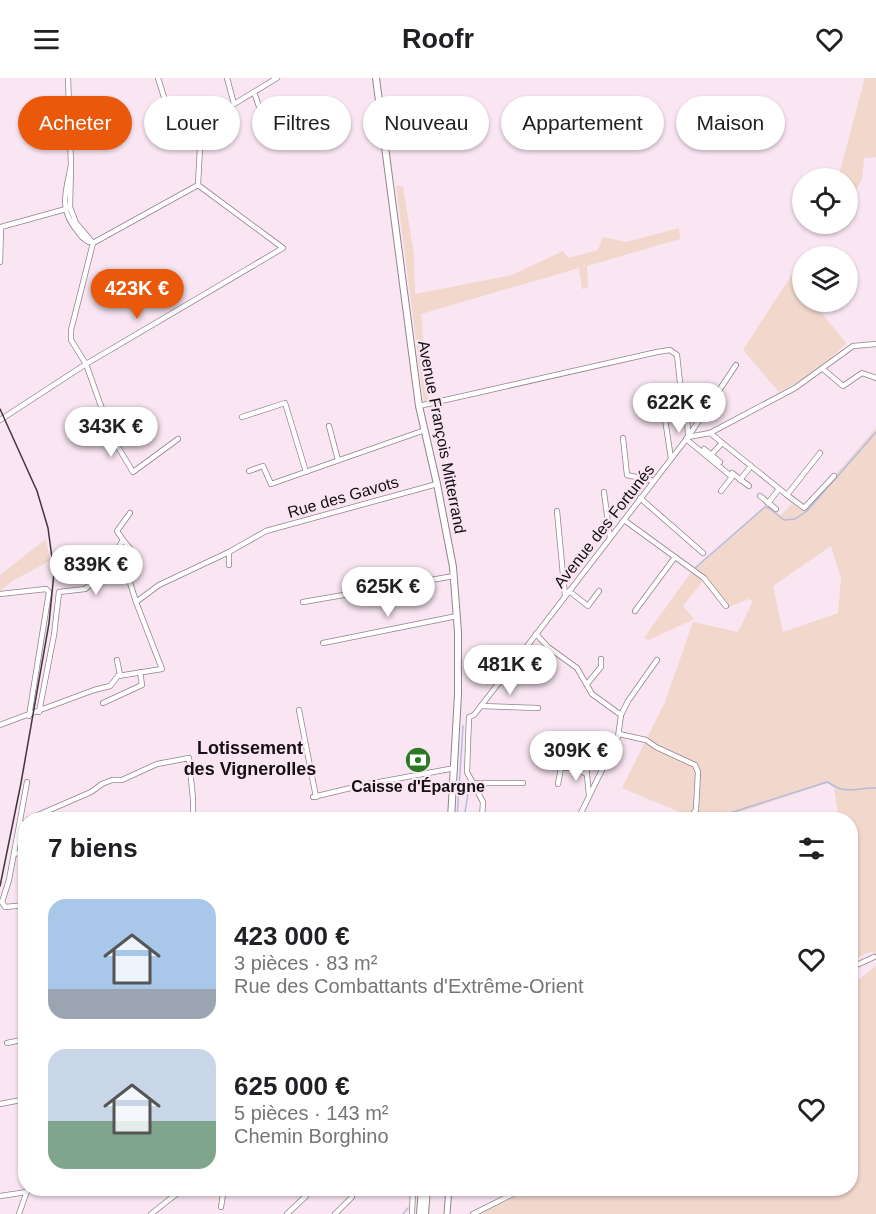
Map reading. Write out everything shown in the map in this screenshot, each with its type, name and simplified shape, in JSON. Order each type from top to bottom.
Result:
[{"type":"main road","name":"Avenue François Mitterrand","points":[[376,78],[419,406],[437,484],[453,576],[457,616],[458,694],[452,812]]},
{"type":"main road","points":[[420,1214],[421,1196]]},
{"type":"main road","points":[[425,1214],[426,1196]]},
{"type":"street","points":[[68,78],[71,165],[64,202],[78,233],[88,242],[93,243],[198,185]]},
{"type":"street","points":[[158,78],[164,96]]},
{"type":"street","points":[[227,78],[234,104],[277,78]]},
{"type":"street","points":[[254,92],[255,96]]},
{"type":"street","points":[[198,185],[200,150]]},
{"type":"street","points":[[0,420],[86,364],[284,248],[198,185]]},
{"type":"street","points":[[0,262],[1,227],[67,209]]},
{"type":"street","points":[[93,243],[71,330],[71,340],[86,364],[112,437],[133,472],[178,439]]},
{"type":"street","points":[[687,438],[710,433],[795,388],[853,345],[876,344]]},
{"type":"street","points":[[419,406],[670,350],[677,355],[687,413],[687,438],[732,477],[721,491]]},
{"type":"street","name":"Avenue des Fortunés","points":[[472,783],[467,772],[469,717],[474,715],[687,438],[736,365]]},
{"type":"street","points":[[823,369],[843,386],[862,373],[876,378]]},
{"type":"street","points":[[648,396],[683,399]]},
{"type":"street","points":[[242,417],[285,402],[306,472]]},
{"type":"street","points":[[664,412],[671,459]]},
{"type":"street","points":[[329,426],[338,460]]},
{"type":"street","points":[[249,471],[262,466],[271,484],[425,430]]},
{"type":"street","points":[[710,433],[804,508],[834,476]]},
{"type":"street","points":[[623,438],[627,475],[654,481]]},
{"type":"street","points":[[711,455],[722,443]]},
{"type":"street","points":[[704,449],[720,462]]},
{"type":"street","points":[[787,495],[820,453]]},
{"type":"street","points":[[740,480],[751,466]]},
{"type":"street","points":[[732,473],[749,486]]},
{"type":"street","name":"Rue des Gavots","points":[[136,602],[159,585],[229,552],[266,531],[437,484]]},
{"type":"street","points":[[768,503],[779,489]]},
{"type":"street","points":[[604,492],[610,538]]},
{"type":"street","points":[[760,496],[776,510]]},
{"type":"street","points":[[640,498],[703,553]]},
{"type":"street","points":[[557,511],[567,594],[588,606],[599,591]]},
{"type":"street","points":[[130,513],[117,530],[133,552]]},
{"type":"street","points":[[624,520],[704,578],[726,606]]},
{"type":"street","points":[[0,725],[110,686],[120,675],[162,669],[125,571],[120,547],[123,540]]},
{"type":"street","points":[[229,552],[229,565]]},
{"type":"street","points":[[635,611],[675,557]]},
{"type":"street","points":[[39,712],[54,635],[59,592],[85,589],[98,579],[125,571]]},
{"type":"street","points":[[303,602],[453,576]]},
{"type":"street","points":[[0,594],[49,590],[29,716]]},
{"type":"street","points":[[323,643],[457,616]]},
{"type":"street","points":[[43,633],[54,635]]},
{"type":"street","points":[[536,634],[548,647],[577,668],[592,694],[621,715]]},
{"type":"street","points":[[587,684],[601,667],[601,659]]},
{"type":"street","points":[[117,660],[120,675]]},
{"type":"street","points":[[583,812],[619,734],[621,715],[628,701],[657,660]]},
{"type":"street","points":[[103,704],[142,685],[140,672]]},
{"type":"street","points":[[481,705],[538,708]]},
{"type":"street","points":[[299,710],[314,797],[363,785],[455,768]]},
{"type":"street","points":[[619,734],[646,740],[695,765],[698,772],[694,812]]},
{"type":"street","points":[[45,812],[112,780],[122,780],[157,764],[197,757]]},
{"type":"street","points":[[189,758],[193,812]]},
{"type":"street","points":[[586,765],[590,795]]},
{"type":"street","points":[[558,784],[561,768],[573,768],[587,774]]},
{"type":"street","points":[[22,812],[27,782]]},
{"type":"street","points":[[472,783],[524,783]]},
{"type":"street","points":[[472,783],[483,802],[482,812]]},
{"type":"street","points":[[18,835],[2,902],[5,907],[18,905]]},
{"type":"street","points":[[14,854],[18,853]]},
{"type":"street","points":[[858,964],[874,957]]},
{"type":"street","points":[[7,1043],[18,1041]]},
{"type":"street","points":[[0,1104],[18,1101]]},
{"type":"street","points":[[0,1196],[18,1192]]},
{"type":"street","points":[[19,1214],[25,1196]]},
{"type":"street","points":[[151,1214],[174,1196]]},
{"type":"street","points":[[221,1207],[223,1196]]},
{"type":"street","points":[[287,1214],[306,1196]]},
{"type":"street","points":[[335,1214],[352,1196]]},
{"type":"street","points":[[412,1214],[413,1196]]},
{"type":"street","points":[[447,1214],[448,1196]]},
{"type":"street","points":[[473,1214],[509,1196]]},
{"type":"shaded area","points":[[865,78],[876,78],[876,157],[864,158],[862,180],[858,186],[858,168],[841,168]]},
{"type":"shaded area","points":[[396,185],[403,187],[414,255],[415,294],[512,275],[563,251],[568,258],[598,250],[603,237],[626,242],[679,228],[680,239],[587,266],[588,288],[582,289],[579,268],[421,314],[428,399],[424,403]]},
{"type":"shaded area","points":[[792,274],[792,312],[821,312],[846,343],[815,371],[779,392],[743,350]]},
{"type":"shaded area","points":[[876,428],[876,959],[872,951],[858,957],[858,812],[838,812],[834,788],[828,783],[740,812],[679,812],[622,788],[665,702],[693,622],[738,632],[753,601],[748,599],[725,609],[702,582],[683,606],[694,619],[649,640],[644,638],[692,571],[768,503],[780,516],[792,504],[803,512]],"holes":[[[831,546],[841,578],[838,613],[783,632],[773,586]]]},
{"type":"shaded area","points":[[46,539],[50,561],[12,581],[0,591],[0,575]]},
{"type":"shaded area","points":[[876,966],[876,1214],[479,1214],[517,1196],[858,1196],[858,980]]},
{"type":"waterway","points":[[695,568],[765,507],[784,520],[795,519],[807,511],[876,432]]},
{"type":"waterway","points":[[457,812],[463,726]]},
{"type":"waterway","points":[[733,812],[827,782],[845,790],[876,788]]},
{"type":"waterway","points":[[465,812],[469,787]]},
{"type":"waterway","points":[[403,1214],[408,1208]]},
{"type":"railway","points":[[0,409],[37,491],[48,528],[54,573],[49,623],[0,886]]},
{"type":"place","name":"Caisse d'Épargne","points":[[418,760]]},
{"type":"district","name":"Lotissement des Vignerolles","points":[[250,758]]}]
